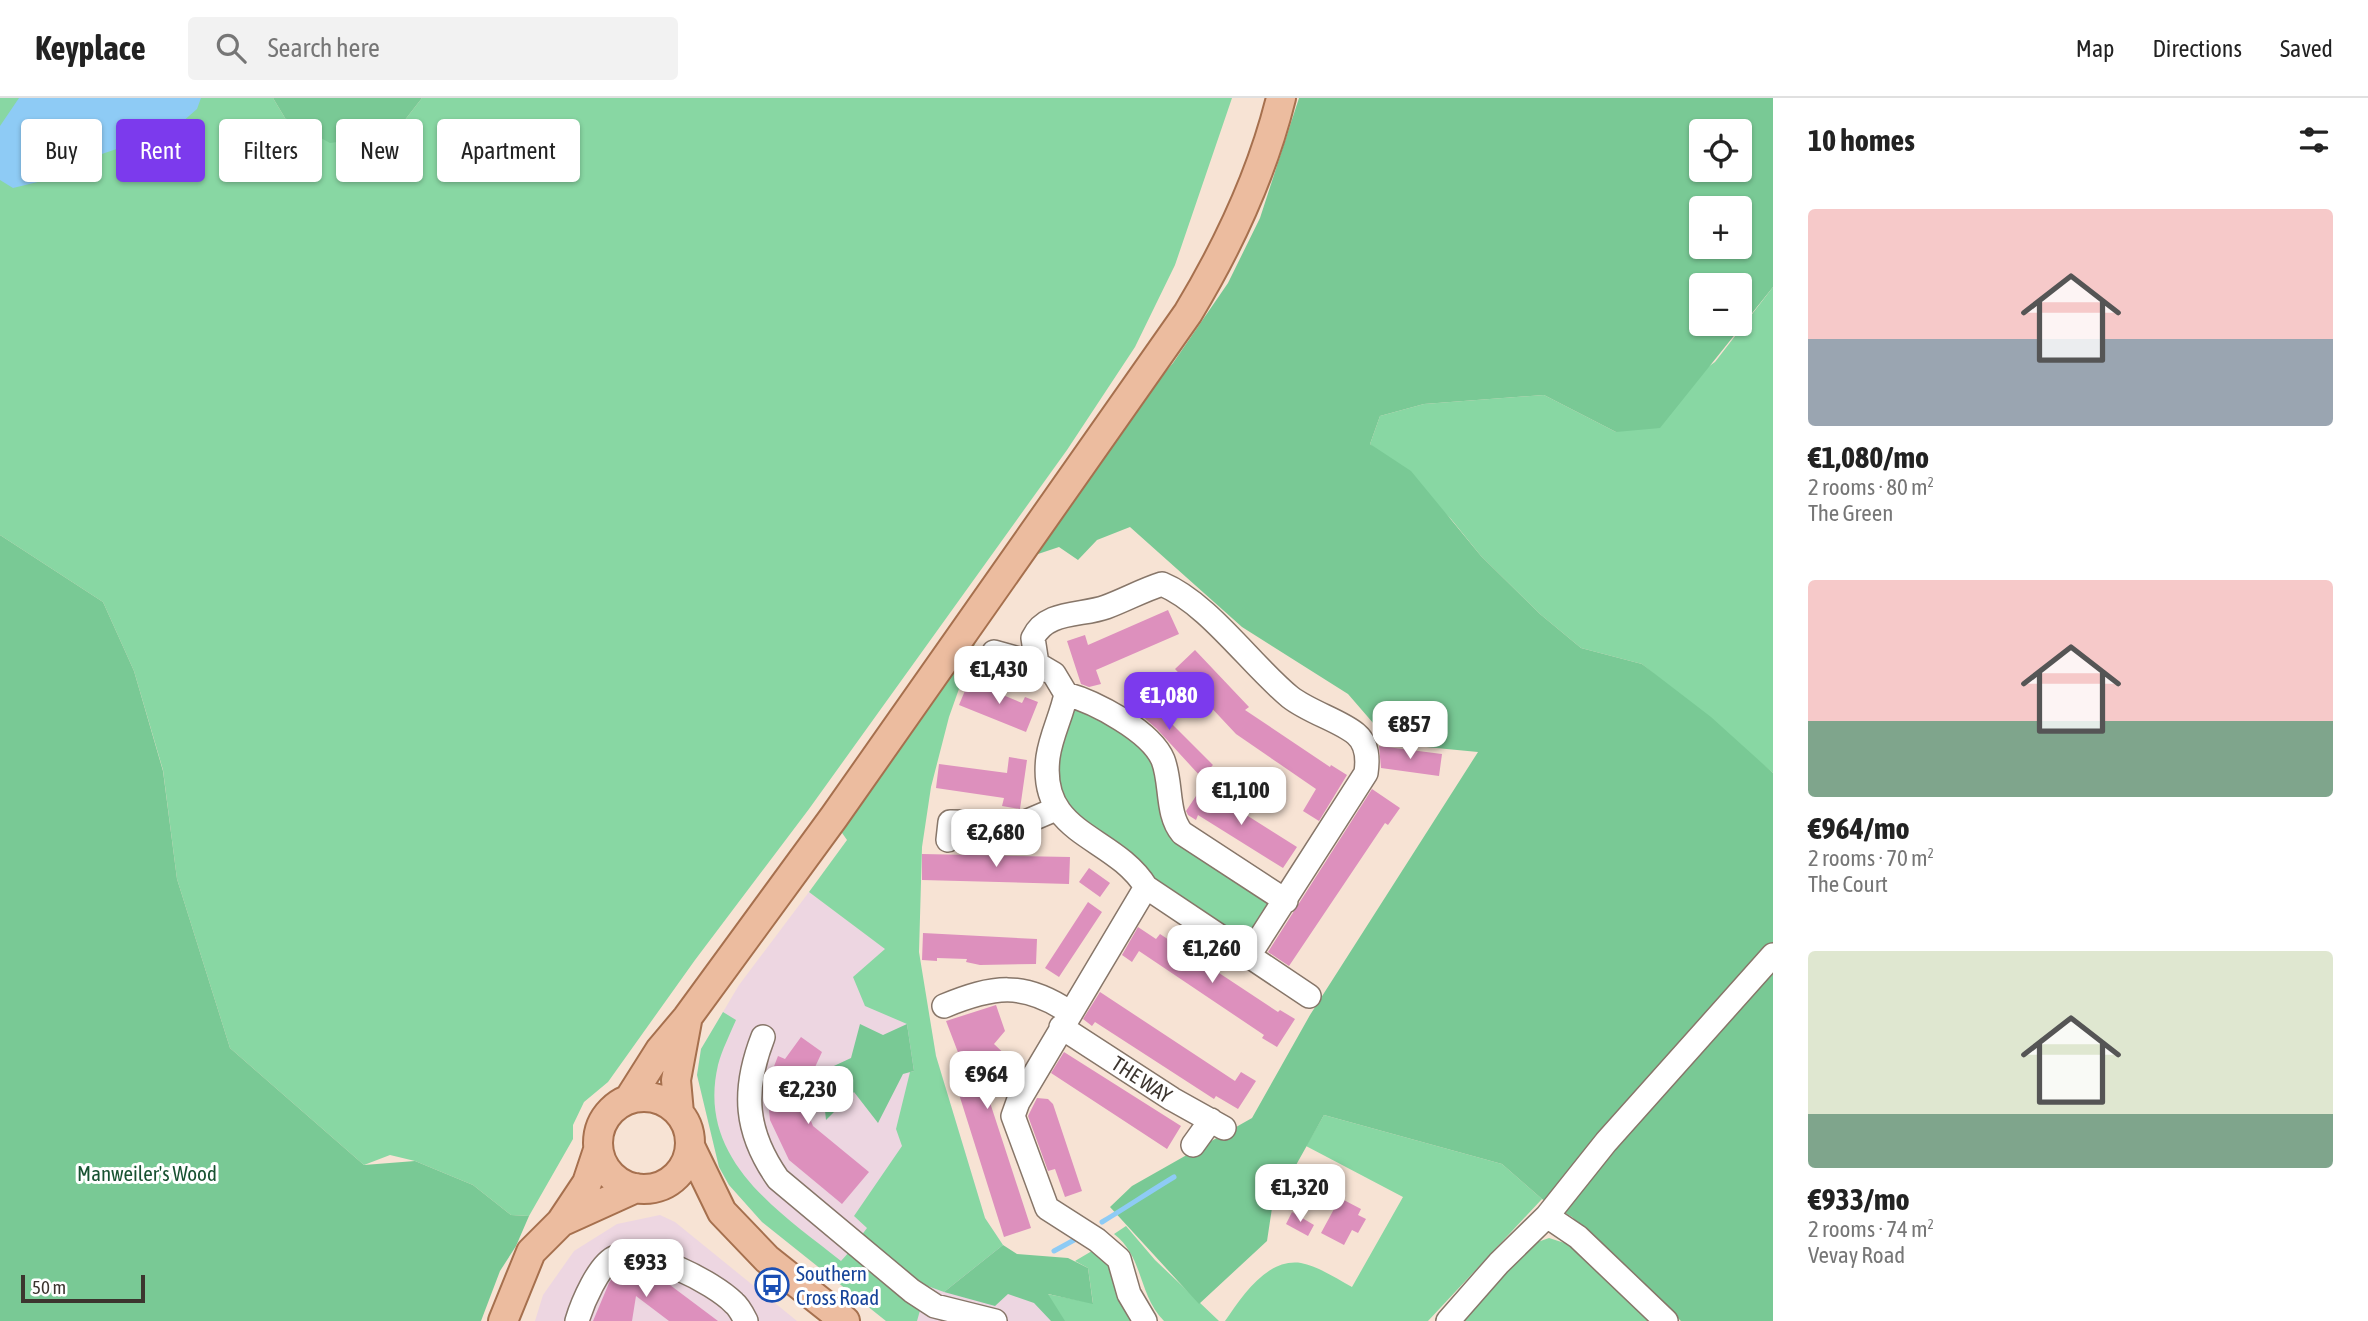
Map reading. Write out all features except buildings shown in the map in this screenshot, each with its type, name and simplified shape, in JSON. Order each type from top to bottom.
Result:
[{"type":"main road","points":[[503,1321],[531,1252],[561,1222],[587,1183],[598,1150],[603,1122],[617,1106],[629,1099],[660,1050],[687,1018],[834,817],[1188,313],[1222,256],[1253,185],[1281,98]]},
{"type":"main road","points":[[687,1018],[676,1080],[679,1113],[686,1124],[690,1146],[722,1212],[767,1259],[845,1321]]},
{"type":"main road","points":[[629,1099],[653,1098],[679,1113]]},
{"type":"main road","points":[[561,1222],[636,1188],[665,1184],[680,1172],[690,1146]]},
{"type":"main road","points":[[598,1150],[612,1176],[636,1188]]},
{"type":"main road","points":[[665,1184],[722,1212]]},
{"type":"street","points":[[1037,664],[1033,638],[1045,623],[1059,616],[1106,607],[1162,584],[1174,589],[1197,608],[1292,699],[1355,733],[1366,747],[1366,773],[1248,957]]},
{"type":"street","points":[[995,652],[1037,664],[1054,674],[1066,694],[1111,715],[1146,737],[1162,759],[1175,824],[1182,833],[1286,901]]},
{"type":"street","points":[[1066,694],[1048,755],[1047,777],[1056,809],[1069,825],[1114,853],[1142,880],[1248,957],[1309,996]]},
{"type":"street","points":[[950,823],[1023,823],[1056,809]]},
{"type":"street","points":[[1142,880],[1013,1116],[1047,1208],[1097,1240],[1119,1259],[1129,1294],[1145,1321]]},
{"type":"street","points":[[1448,1321],[1499,1263],[1547,1216],[1606,1142],[1773,955]]},
{"type":"street","name":"THE WAY","points":[[944,1006],[973,985],[1028,991],[1049,999],[1065,1019],[1172,1099],[1218,1124],[1193,1145]]},
{"type":"street","points":[[763,1037],[749,1087],[749,1104],[754,1133],[762,1156],[778,1179],[912,1291],[936,1306],[995,1321]]},
{"type":"street","points":[[1547,1216],[1578,1237],[1666,1321]]},
{"type":"street","points":[[577,1321],[595,1279],[613,1258],[636,1253],[677,1267],[734,1303],[746,1321]]},
{"type":"shaded area","points":[[809,892],[922,976],[936,1056],[985,1218],[1003,1245],[1016,1254],[1060,1321],[886,1321],[762,1222],[729,1185],[719,1167],[697,1075],[701,1049],[739,985]]},
{"type":"shaded area","points":[[660,1215],[675,1222],[797,1321],[535,1321],[543,1295],[574,1251],[617,1224]]},
{"type":"green space","points":[[0,98],[273,98],[285,118],[292,119],[219,119],[219,182],[322,182],[322,123],[336,125],[336,182],[423,182],[423,119],[406,119],[422,98],[1232,98],[1175,265],[1135,347],[1067,450],[809,809],[695,960],[608,1082],[584,1102],[573,1125],[573,1139],[529,1216],[511,1215],[473,1185],[415,1161],[390,1155],[364,1165],[230,1048],[177,879],[163,770],[134,671],[103,602],[0,535]]},
{"type":"green space","points":[[273,98],[422,98],[406,119],[336,119],[336,142],[330,143],[322,139],[322,119],[285,118]]},
{"type":"green space","points":[[1299,98],[1773,98],[1773,287],[1752,313],[1752,273],[1689,273],[1689,336],[1734,336],[1660,428],[1616,432],[1544,395],[1424,404],[1380,416],[1370,444],[1411,471],[1481,556],[1540,614],[1581,648],[1642,664],[1711,717],[1773,773],[1773,1321],[1681,1321],[1572,1217],[1542,1199],[1502,1164],[1324,1115],[1272,1208],[1267,1241],[1199,1304],[1110,1207],[1132,1186],[1252,1118],[1310,1015],[1478,752],[1426,747],[1380,731],[1348,694],[1242,627],[1130,527],[1097,540],[1078,560],[1059,547],[1029,557],[1134,409],[1173,363],[1228,283],[1260,218]]},
{"type":"green space","points":[[1773,287],[1773,773],[1642,664],[1581,648],[1540,614],[1481,556],[1451,519],[1370,444],[1380,416],[1424,404],[1544,395],[1616,432],[1715,362],[1735,336],[1752,336],[1752,314]]},
{"type":"green space","name":"Manweiler's Wood","points":[[0,535],[103,602],[134,671],[163,771],[177,879],[230,1048],[364,1165],[415,1161],[473,1185],[511,1215],[529,1216],[516,1246],[500,1271],[481,1321],[0,1321]]},
{"type":"green space","points":[[977,638],[949,717],[931,787],[922,847],[919,952],[936,1056],[985,1218],[1003,1245],[944,1292],[922,1284],[861,1236],[867,1228],[854,1216],[902,1146],[896,1129],[910,1072],[914,1071],[907,1024],[865,1006],[853,977],[885,949],[809,892],[847,840],[840,830]]},
{"type":"green space","points":[[1071,706],[1126,732],[1155,758],[1169,821],[1272,899],[1253,933],[1238,936],[1154,884],[1084,826],[1058,795],[1056,748]]},
{"type":"green space","points":[[723,1012],[736,1020],[718,1065],[714,1098],[719,1128],[731,1155],[748,1180],[792,1223],[841,1261],[850,1251],[921,1307],[917,1321],[886,1321],[762,1222],[729,1185],[719,1167],[697,1075],[701,1049]]},
{"type":"green space","points":[[860,1024],[883,1035],[907,1024],[914,1071],[903,1074],[878,1123],[854,1092],[826,1120],[821,1072],[851,1058]]},
{"type":"green space","points":[[1324,1115],[1502,1164],[1542,1199],[1428,1321],[1225,1321],[1256,1281],[1288,1263],[1314,1267],[1352,1287],[1403,1197],[1306,1146]]},
{"type":"green space","points":[[1126,1226],[1155,1260],[1219,1321],[1164,1321],[1149,1300],[1131,1254],[1114,1234]]},
{"type":"green space","points":[[1549,1238],[1574,1246],[1656,1321],[1458,1321],[1532,1244]]},
{"type":"green space","points":[[1003,1245],[1017,1254],[1068,1258],[1088,1268],[1093,1304],[1048,1294],[1065,1321],[1051,1321],[1034,1303],[1008,1294],[995,1306],[944,1292]]},
{"type":"green space","points":[[1097,1248],[1106,1255],[1134,1321],[1062,1321],[1047,1294],[1093,1303],[1088,1268],[1075,1261]]},
{"type":"water","points":[[19,98],[201,98],[197,109],[186,119],[116,119],[116,149],[102,154],[102,119],[21,119],[21,182],[38,182],[13,188],[0,180],[0,126]]},
{"type":"waterway","points":[[1102,1222],[1174,1177]]},
{"type":"waterway","points":[[1054,1251],[1076,1239]]},
{"type":"place","name":"Southern Cross Road","points":[[772,1285]]}]
